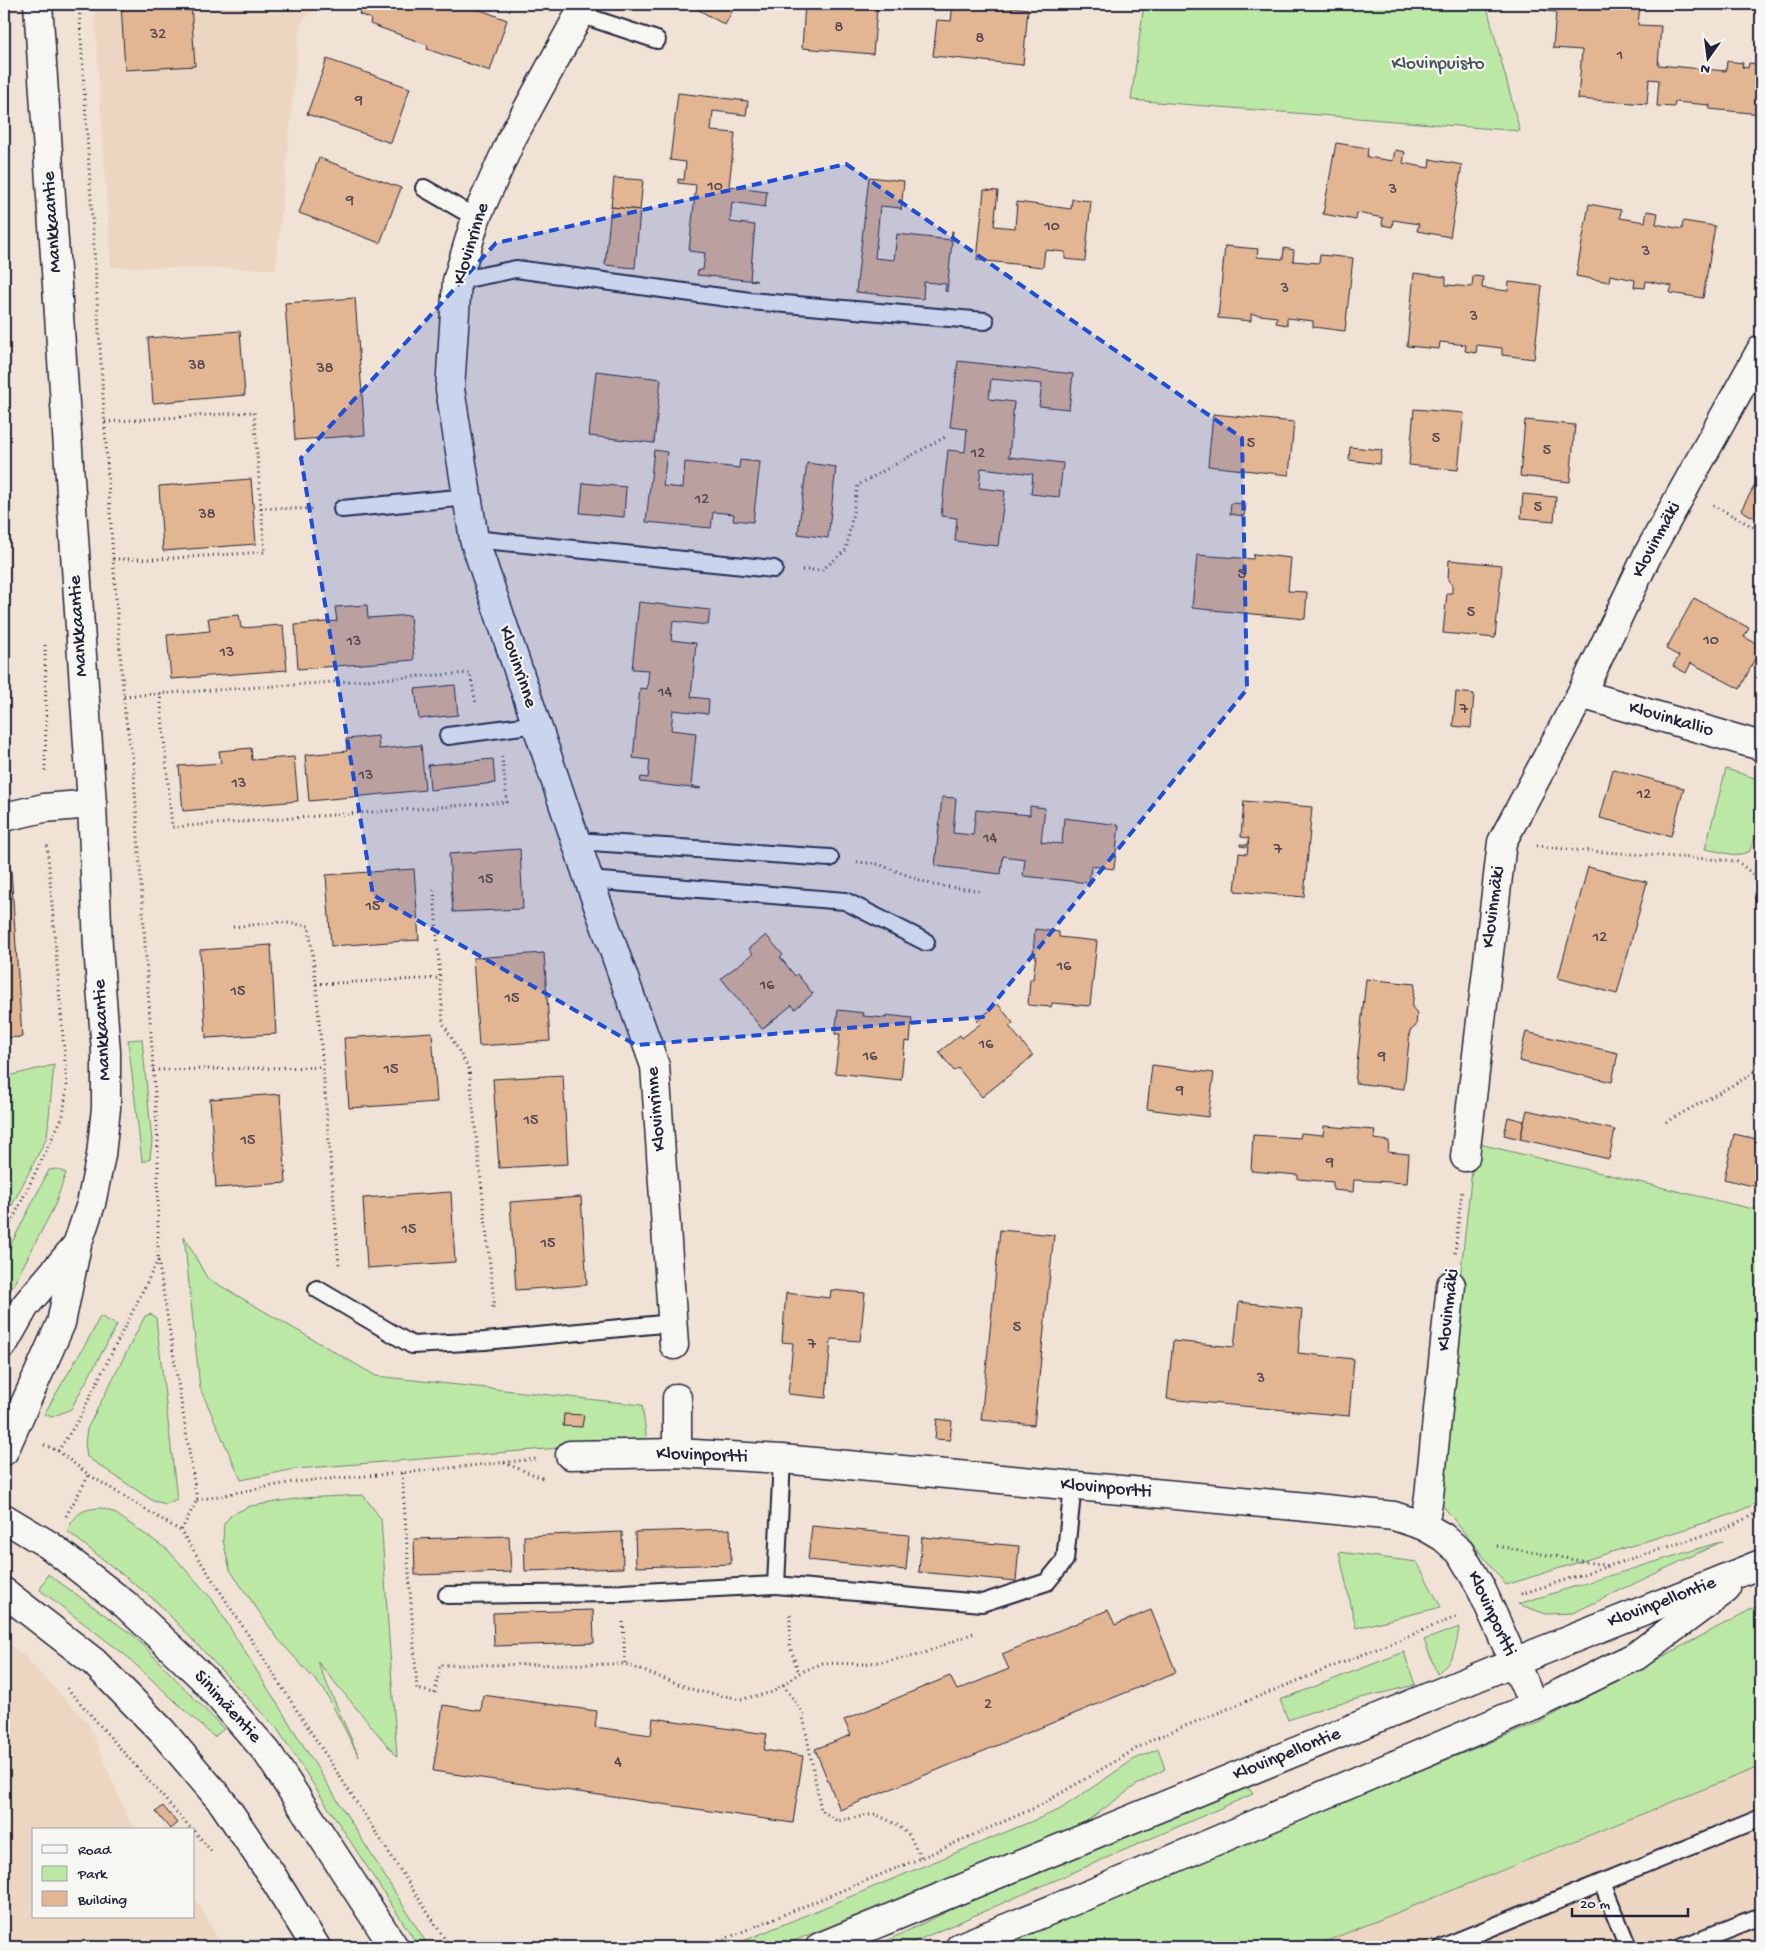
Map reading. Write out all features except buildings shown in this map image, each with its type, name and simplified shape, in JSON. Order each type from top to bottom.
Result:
[{"type":"main road","name":"Mankkaantie","points":[[9,1441],[61,1323],[77,1245],[91,1204],[101,1155],[106,1108],[106,1052],[98,947],[92,804],[38,4]]},
{"type":"main road","name":"Klovinrinne","points":[[582,9],[513,136],[476,218],[457,281],[450,389],[474,538],[589,880],[655,1066],[674,1334]]},
{"type":"main road","name":"Klovinmäki","points":[[1465,1157],[1502,842],[1581,694],[1648,554],[1761,350]]},
{"type":"main road","name":"Klovinkallio","points":[[1581,694],[1761,746]]},
{"type":"main road","points":[[4,817],[44,808],[92,804]]},
{"type":"main road","name":"Mankkaantie","points":[[4,1343],[25,1306],[77,1245]]},
{"type":"main road","name":"Klovinmäki","points":[[1433,1531],[1429,1496],[1451,1286]]},
{"type":"main road","points":[[676,1398],[676,1453]]},
{"type":"main road","name":"Klovinportti","points":[[570,1456],[676,1453],[782,1459],[1394,1516],[1433,1531],[1460,1552],[1480,1586],[1534,1706]]},
{"type":"main road","name":"Sinimäentie","points":[[4,1518],[49,1545],[126,1605],[202,1676],[266,1752],[394,1947]]},
{"type":"main road","name":"Klovinpellontie","points":[[820,1947],[1514,1662],[1758,1566]]},
{"type":"main road","name":"Klovinpellontie","points":[[960,1947],[1107,1888],[1534,1706],[1636,1656],[1758,1566]]},
{"type":"main road","points":[[4,1592],[94,1662],[162,1731],[223,1803],[271,1874],[316,1947]]},
{"type":"lane","points":[[582,9],[657,40]]},
{"type":"lane","points":[[424,188],[476,218]]},
{"type":"lane","points":[[457,281],[516,269],[750,301],[985,321]]},
{"type":"lane","points":[[342,509],[468,497]]},
{"type":"lane","points":[[474,538],[774,569]]},
{"type":"lane","points":[[448,736],[537,724]]},
{"type":"lane","points":[[576,841],[830,858]]},
{"type":"lane","points":[[589,880],[845,900],[926,942]]},
{"type":"lane","points":[[317,1289],[412,1345],[674,1334]]},
{"type":"lane","points":[[776,1585],[782,1459]]},
{"type":"lane","points":[[447,1595],[622,1593],[776,1585],[982,1604],[1047,1582],[1065,1560],[1073,1486]]},
{"type":"lane","points":[[1443,1947],[1761,1818]]},
{"type":"lane","points":[[1602,1883],[1628,1947]]},
{"type":"lane","points":[[1682,1947],[1761,1916]]},
{"type":"path","points":[[79,4],[113,559],[125,715],[133,760],[158,1142],[158,1259],[197,1500],[181,1531]]},
{"type":"path","points":[[105,422],[254,412],[265,552],[158,559],[113,559]]},
{"type":"path","points":[[774,569],[822,570],[846,550],[858,485],[945,437]]},
{"type":"path","points":[[1684,489],[1761,531]]},
{"type":"path","points":[[261,508],[342,509]]},
{"type":"path","points":[[4,1237],[63,1116],[67,1086],[44,808],[46,719],[44,642]]},
{"type":"path","points":[[124,696],[470,673],[481,732]]},
{"type":"path","points":[[160,693],[172,827],[506,802],[500,729]]},
{"type":"path","points":[[1502,842],[1574,850],[1737,861],[1761,881]]},
{"type":"path","points":[[830,858],[878,864],[933,884],[982,891]]},
{"type":"path","points":[[434,890],[443,1023],[469,1069],[494,1302],[485,1341]]},
{"type":"path","points":[[233,927],[280,922],[309,926],[316,984],[339,1265],[317,1289]]},
{"type":"path","points":[[316,984],[440,978]]},
{"type":"path","points":[[1666,1122],[1751,1075],[1761,1064]]},
{"type":"path","points":[[153,1070],[322,1067]]},
{"type":"path","name":"Klovinmäki","points":[[1451,1286],[1465,1157]]},
{"type":"path","points":[[58,1452],[79,1419],[158,1259]]},
{"type":"path","points":[[9,1441],[58,1452],[89,1475],[181,1531],[450,1947]]},
{"type":"path","points":[[197,1500],[293,1482],[402,1474],[570,1456]]},
{"type":"path","points":[[402,1474],[417,1689],[435,1693],[440,1665],[625,1664],[697,1691],[742,1699],[773,1692],[799,1673],[824,1663],[862,1664],[888,1661],[927,1652],[976,1633],[982,1604]]},
{"type":"path","points":[[705,1947],[921,1858],[1039,1806],[1153,1739],[1489,1605],[1724,1529],[1761,1511]]},
{"type":"path","points":[[1433,1531],[1609,1566]]},
{"type":"path","points":[[792,1587],[790,1646],[799,1673]]},
{"type":"path","points":[[622,1593],[625,1664]]},
{"type":"path","points":[[63,1682],[190,1828]]},
{"type":"path","points":[[783,1685],[802,1711],[821,1810],[837,1821],[875,1814],[896,1824],[909,1835],[921,1858]]},
{"type":"highlighted area","points":[[846,164],[1242,438],[1247,689],[983,1017],[636,1045],[373,895],[301,458],[496,243]]},
{"type":"shaded area","points":[[94,4],[319,4],[300,24],[276,269],[111,267]]},
{"type":"shaded area","points":[[4,1640],[23,1655],[89,1724],[129,1820],[136,1828],[32,1828],[32,1918],[195,1918],[195,1898],[223,1947],[4,1947]]},
{"type":"shaded area","points":[[1761,1766],[1761,1947],[1312,1947],[1529,1861]]},
{"type":"green space","name":"Klovinpuisto","points":[[1144,4],[1486,4],[1520,131],[1131,100]]},
{"type":"green space","points":[[1726,769],[1761,780],[1761,826],[1749,852],[1736,855],[1705,849]]},
{"type":"green space","points":[[142,1039],[152,1141],[150,1158],[147,1161],[142,1161],[128,1040]]},
{"type":"green space","points":[[54,1065],[47,1137],[4,1221],[4,1077]]},
{"type":"green space","points":[[1475,1143],[1761,1211],[1761,1501],[1733,1514],[1506,1585],[1436,1497]]},
{"type":"green space","points":[[56,1169],[66,1173],[55,1205],[4,1303],[4,1258],[49,1170]]},
{"type":"green space","points":[[184,1236],[207,1278],[376,1376],[642,1405],[647,1441],[295,1469],[241,1480],[200,1388]]},
{"type":"green space","points":[[151,1314],[156,1318],[177,1499],[166,1504],[153,1501],[87,1457],[85,1443],[87,1429],[145,1316]]},
{"type":"green space","points":[[100,1316],[117,1325],[71,1409],[52,1417],[44,1414],[92,1333]]},
{"type":"green space","points":[[363,1495],[381,1519],[397,1757],[317,1661],[359,1757],[325,1691],[278,1639],[230,1570],[223,1541],[224,1524],[231,1515],[250,1506],[302,1498]]},
{"type":"green space","points":[[101,1508],[113,1512],[168,1550],[212,1599],[429,1947],[419,1947],[278,1730],[156,1601],[67,1531],[73,1520],[83,1511]]},
{"type":"green space","points":[[1723,1541],[1573,1613],[1546,1614],[1518,1604]]},
{"type":"green space","points":[[1339,1552],[1417,1562],[1441,1607],[1356,1628]]},
{"type":"green space","points":[[48,1574],[134,1636],[224,1729],[214,1737],[124,1654],[40,1590]]},
{"type":"green space","points":[[1761,1604],[1761,1766],[1312,1947],[1003,1947],[1039,1924],[1540,1722]]},
{"type":"green space","points":[[1459,1627],[1457,1642],[1451,1658],[1437,1674],[1424,1640]]},
{"type":"green space","points":[[1404,1652],[1415,1685],[1328,1706],[1288,1720],[1280,1700]]},
{"type":"green space","points":[[1158,1749],[1165,1769],[1135,1786],[1087,1821],[779,1947],[729,1947],[1059,1810],[1133,1760]]},
{"type":"green space","points":[[1246,1785],[1253,1794],[902,1947],[874,1947],[996,1888]]}]
